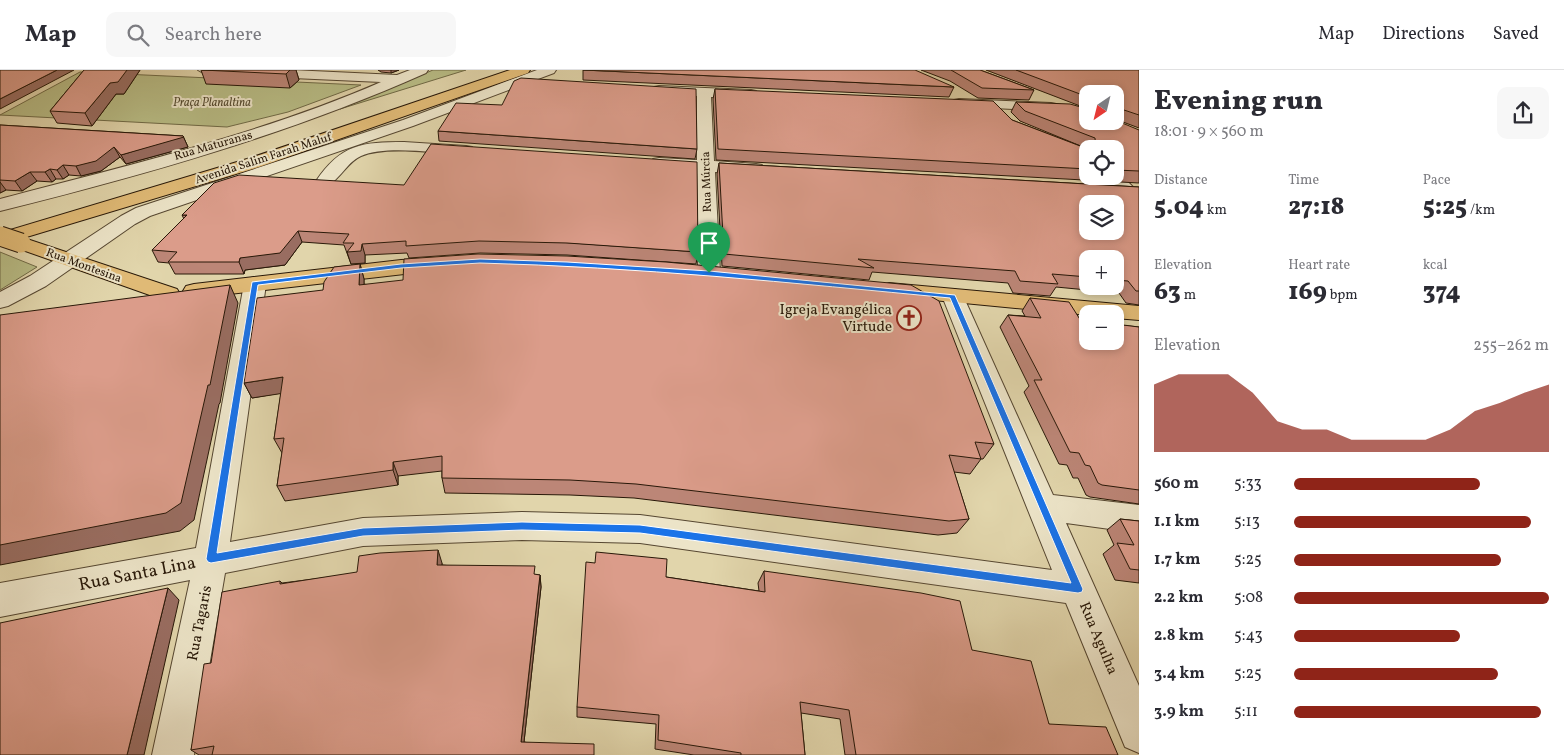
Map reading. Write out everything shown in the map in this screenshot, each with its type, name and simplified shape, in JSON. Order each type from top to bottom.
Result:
[{"type":"main road","name":"Avenida Salim Farah Maluf","points":[[0,222],[201,163],[485,70]]},
{"type":"main road","name":"Avenida Salim Farah Maluf","points":[[0,238],[253,163],[523,70]]},
{"type":"main road","name":"Rua Montesina","points":[[0,238],[21,243],[69,259],[111,276],[169,294]]},
{"type":"main road","points":[[122,300],[401,266],[460,262]]},
{"type":"main road","points":[[868,288],[1139,313]]},
{"type":"street","points":[[205,70],[332,73],[402,79]]},
{"type":"street","name":"Rua Maturanas","points":[[0,205],[294,122],[421,70]]},
{"type":"street","points":[[0,301],[38,281],[143,212],[408,123],[549,70]]},
{"type":"street","points":[[644,89],[762,94]]},
{"type":"street","points":[[952,97],[985,104],[1067,108],[1022,91]]},
{"type":"street","name":"Rua Múrcia","points":[[704,92],[709,273]]},
{"type":"street","points":[[985,104],[1006,119]]},
{"type":"street","points":[[408,123],[404,127],[403,138],[416,147]]},
{"type":"street","points":[[326,181],[346,157],[374,148],[416,147],[482,152]]},
{"type":"street","points":[[647,163],[774,170]]},
{"type":"street","points":[[1097,189],[1132,191],[1139,204]]},
{"type":"street","name":"Rua Tagaris","points":[[173,755],[211,559],[255,284]]},
{"type":"street","name":"Rua Agulha","points":[[952,296],[1139,732]]},
{"type":"street","points":[[1042,507],[1139,519]]},
{"type":"street","name":"Rua Santa Lina","points":[[0,600],[363,532],[522,526],[640,529],[1078,589]]},
{"type":"green space","points":[[433,70],[466,70],[340,109]]},
{"type":"green space","name":"Praça Planaltina","points":[[80,72],[361,85],[288,112],[227,127],[0,115]]},
{"type":"green space","points":[[0,252],[37,267],[0,290]]},
{"type":"building","points":[[0,70],[57,70],[0,99]]},
{"type":"building","points":[[84,70],[127,70],[118,82],[110,83],[85,113],[50,111]]},
{"type":"building","points":[[202,70],[290,70],[286,74]]},
{"type":"building","points":[[583,70],[915,70],[954,87]]},
{"type":"building","points":[[951,70],[980,70],[1034,90],[982,88]]},
{"type":"building","points":[[1016,70],[1139,70],[1139,115],[1124,110],[1124,85],[1079,85],[1079,94]]},
{"type":"building","points":[[521,78],[696,89],[697,149],[438,131],[456,103],[502,105],[514,81]]},
{"type":"building","points":[[715,89],[993,101],[1012,120],[1079,146],[1079,169],[718,149]]},
{"type":"building","points":[[1016,102],[1070,104],[1079,106],[1079,130],[1124,130],[1124,124],[1139,130],[1139,171],[1124,170],[1124,140],[1095,140],[1095,138],[1025,111]]},
{"type":"building","points":[[0,125],[184,137],[121,155],[114,147],[96,161],[76,166],[63,165],[57,170],[50,169],[45,172],[30,172],[15,181],[0,180]]},
{"type":"building","points":[[431,144],[697,162],[698,252],[567,243],[479,241],[406,246],[406,241],[362,244],[361,251],[347,252],[354,243],[343,243],[349,234],[298,231],[280,253],[240,258],[239,262],[168,262],[177,252],[152,250],[187,215],[182,215],[214,183],[239,175],[404,185]]},
{"type":"building","points":[[719,163],[1139,187],[1139,291],[1136,291],[1128,281],[1124,281],[1124,250],[1079,250],[1079,276],[1052,274],[1058,284],[1020,281],[1015,271],[858,259],[874,268],[724,254]]},
{"type":"building","points":[[478,254],[567,256],[666,262],[911,285],[939,301],[994,444],[975,442],[981,459],[949,455],[969,519],[949,521],[636,484],[570,480],[442,478],[442,456],[393,462],[393,470],[277,486],[284,438],[274,439],[283,377],[244,383],[257,298],[323,290],[324,282],[334,267],[360,264],[359,285],[403,280],[404,259]]},
{"type":"building","points":[[230,285],[210,385],[208,385],[181,503],[166,513],[0,545],[0,315]]},
{"type":"building","points":[[1030,298],[1069,302],[1079,318],[1079,350],[1124,350],[1124,325],[1139,327],[1139,490],[1098,483],[1090,466],[1085,465],[1079,453],[1070,452],[1034,380],[1042,380],[1008,315],[1041,318]]},
{"type":"building","points":[[1120,519],[1139,521],[1139,570],[1130,569],[1117,543],[1134,545]]},
{"type":"building","points":[[438,550],[437,565],[535,566],[534,574],[540,575],[521,742],[594,744],[594,755],[212,755],[214,746],[191,750],[204,664],[211,663],[222,592],[280,581],[280,584],[357,572],[359,556]]},
{"type":"building","points":[[596,552],[667,559],[666,577],[765,592],[764,571],[921,593],[960,601],[972,650],[1031,661],[1049,724],[1106,727],[1118,755],[856,755],[849,710],[800,702],[805,755],[741,755],[741,753],[658,740],[659,715],[577,707],[586,562],[595,563]]},
{"type":"building","points":[[168,588],[127,755],[0,755],[0,623]]},
{"type":"place","name":"Igreja Evangélica Virtude","points":[[909,318]]},
{"type":"route","points":[[480,261],[664,269],[709,273],[952,296],[1078,589],[640,529],[522,526],[363,532],[211,559],[255,284],[401,266],[480,261]]}]
